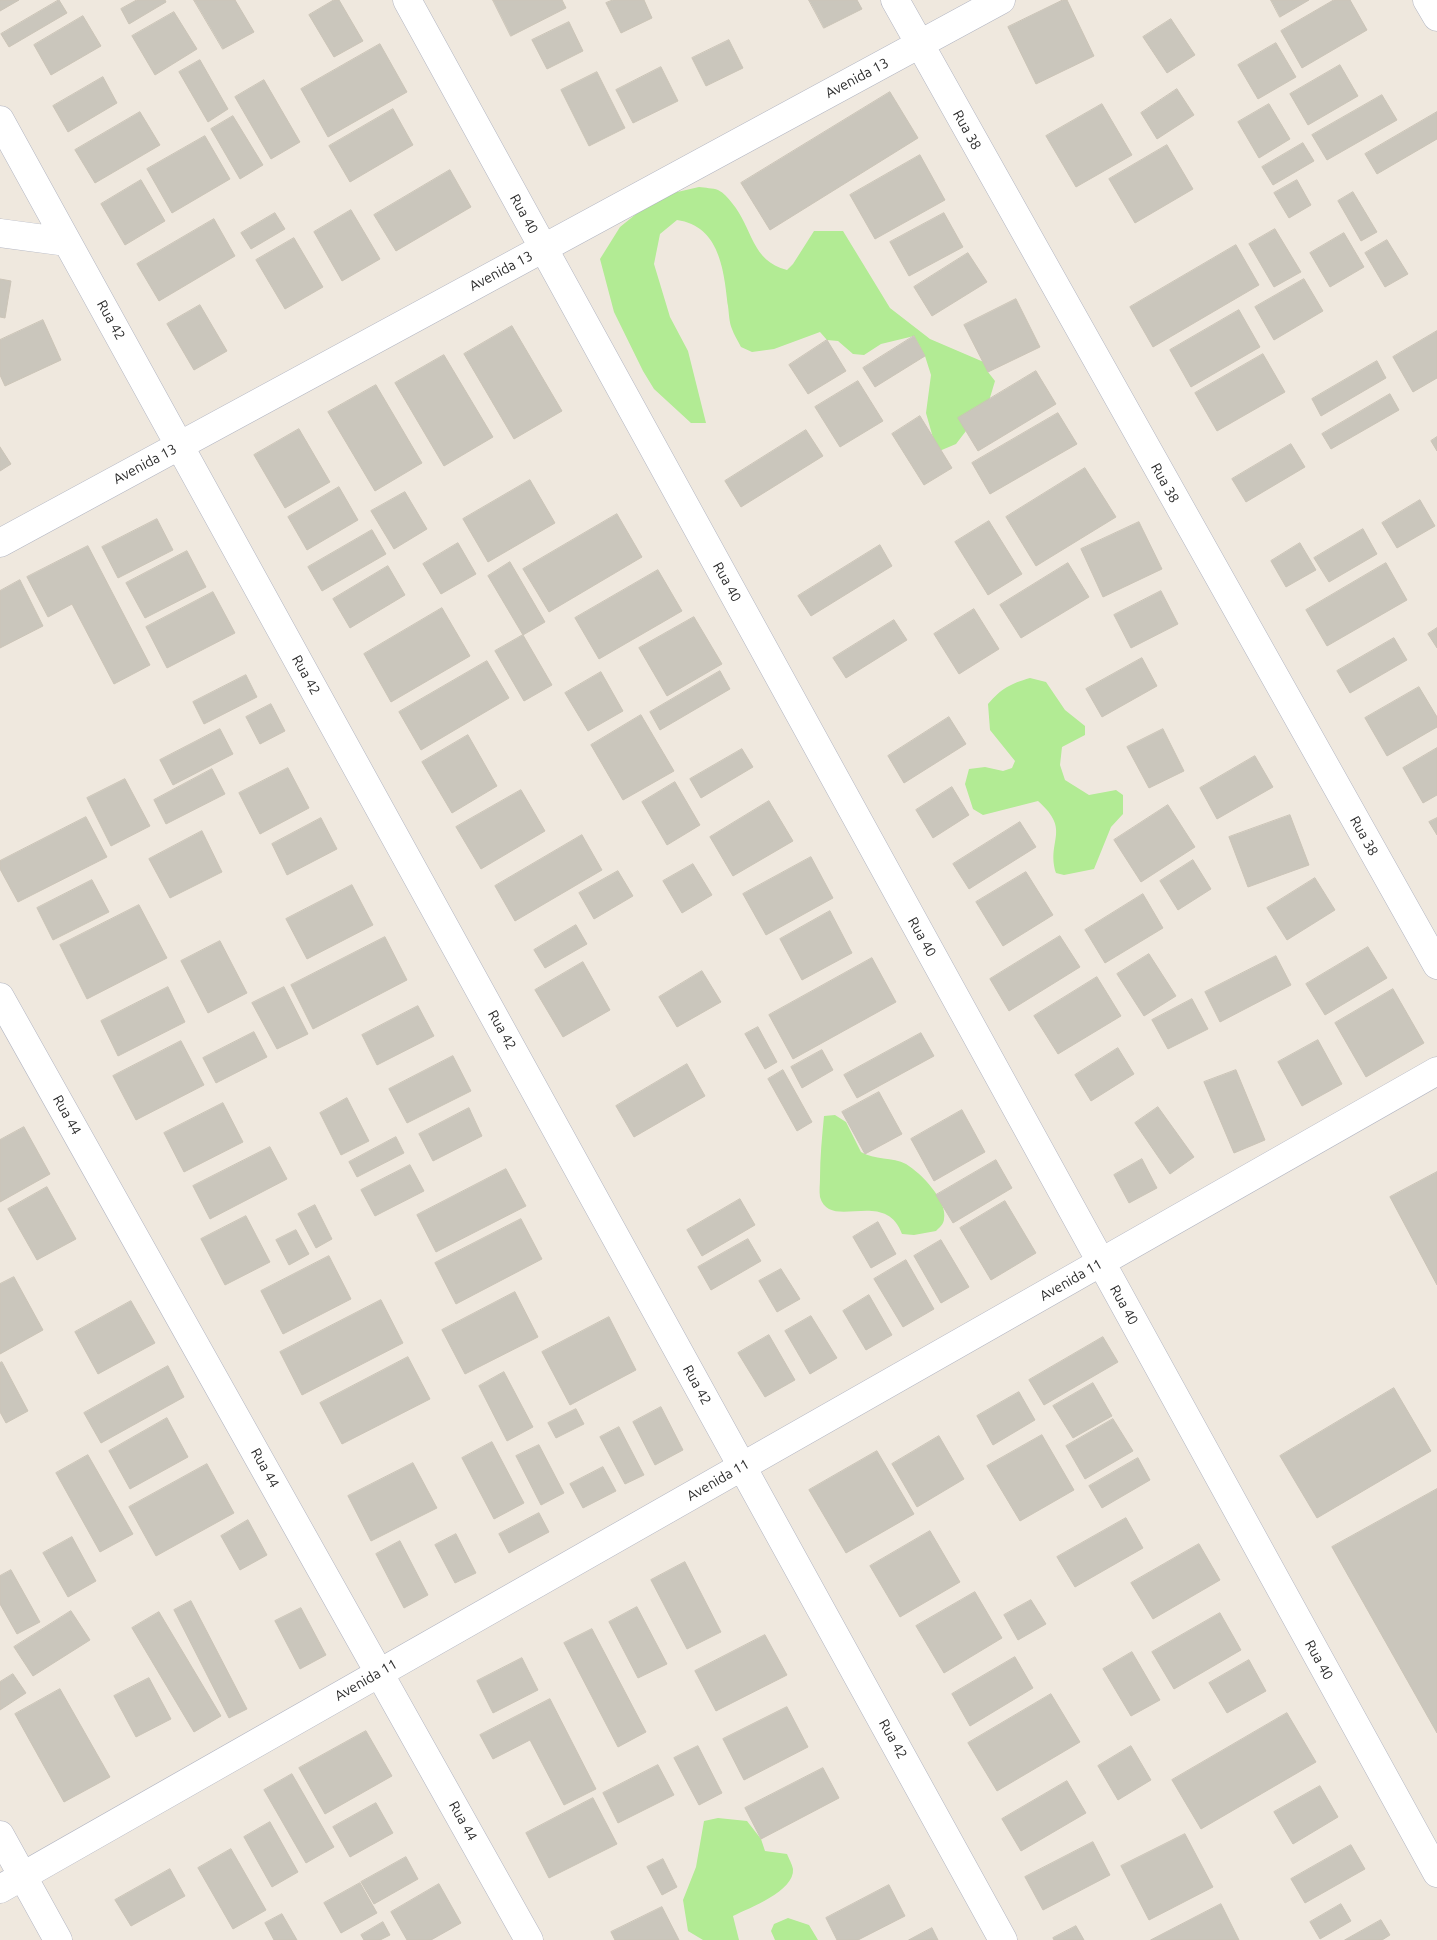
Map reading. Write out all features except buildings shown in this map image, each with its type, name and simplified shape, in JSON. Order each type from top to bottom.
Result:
[{"type":"street","name":"Rua 40","points":[[407,0],[1437,1873]]},
{"type":"street","name":"Rua 38","points":[[895,0],[1437,965]]},
{"type":"street","name":"Avenida 13","points":[[0,543],[1002,0]]},
{"type":"street","points":[[1427,0],[1437,17]]},
{"type":"street","name":"Rua 42","points":[[0,120],[1003,1940]]},
{"type":"street","points":[[0,233],[68,242]]},
{"type":"street","name":"Rua 44","points":[[0,997],[529,1940]]},
{"type":"street","name":"Avenida 11","points":[[11,1882],[1437,1071]]},
{"type":"street","points":[[0,1835],[11,1882],[58,1940]]},
{"type":"green space","points":[[699,187],[716,189],[726,196],[739,213],[759,251],[775,266],[787,270],[793,264],[814,231],[843,231],[890,308],[930,339],[986,363],[988,372],[995,381],[989,401],[956,444],[937,452],[926,413],[931,375],[925,356],[914,336],[881,344],[864,355],[853,354],[838,341],[827,340],[820,332],[774,349],[752,352],[741,347],[730,323],[724,279],[717,252],[703,231],[691,224],[677,220],[660,234],[654,264],[670,317],[688,351],[706,423],[691,423],[654,389],[614,312],[600,259],[620,227],[651,202],[660,196]]},
{"type":"green space","points":[[1030,678],[1046,682],[1065,710],[1085,726],[1085,735],[1062,747],[1060,765],[1065,780],[1089,795],[1116,790],[1123,795],[1123,814],[1111,827],[1094,869],[1064,875],[1056,873],[1054,852],[1056,828],[1054,820],[1038,801],[983,815],[973,809],[965,784],[969,769],[985,767],[1003,771],[1012,768],[1015,761],[990,730],[988,704],[1007,687]]},
{"type":"green space","points":[[835,1115],[846,1122],[861,1152],[866,1155],[906,1164],[926,1181],[938,1196],[944,1212],[943,1223],[936,1231],[914,1235],[902,1234],[894,1220],[883,1213],[835,1211],[826,1207],[820,1197],[824,1116]]},
{"type":"green space","points":[[718,1818],[747,1821],[761,1839],[765,1851],[787,1854],[793,1869],[792,1877],[787,1885],[770,1898],[733,1916],[739,1940],[703,1940],[688,1931],[683,1900],[696,1867],[704,1821]]},
{"type":"green space","points":[[788,1918],[809,1925],[818,1940],[775,1940],[771,1931],[774,1924]]}]
